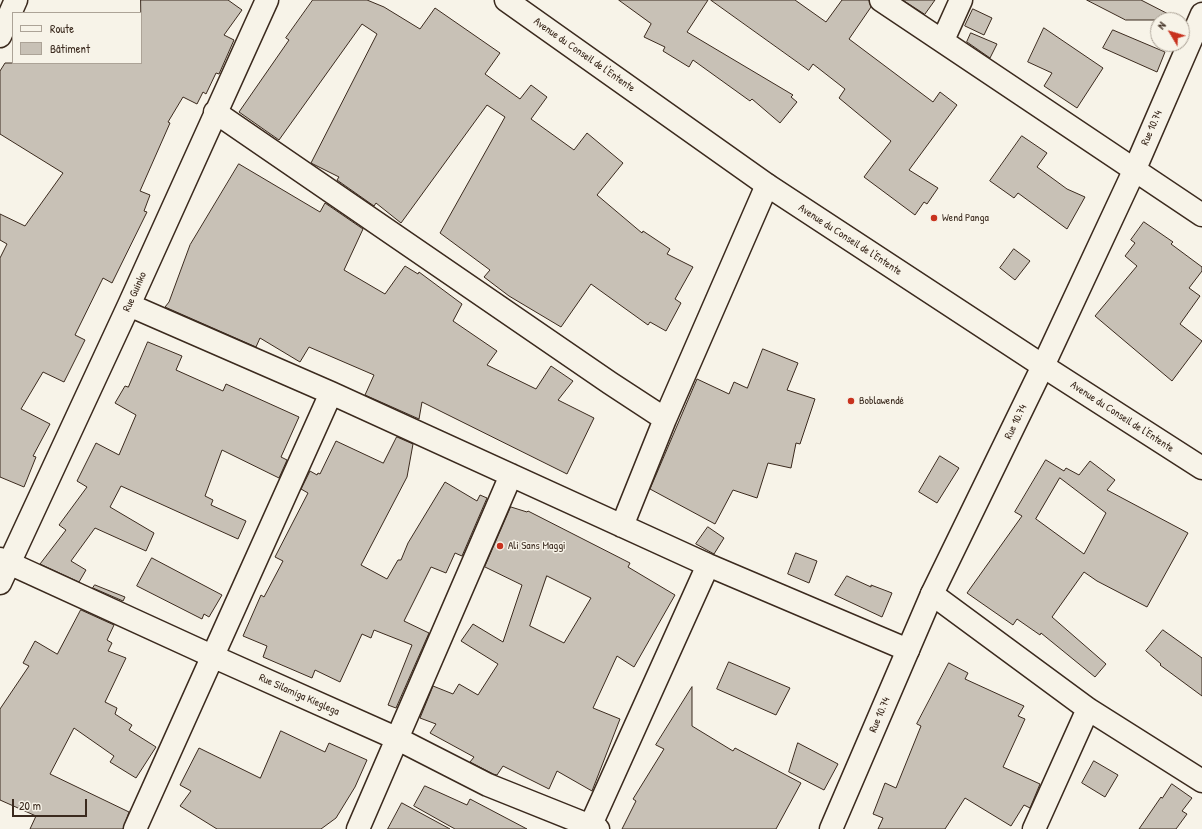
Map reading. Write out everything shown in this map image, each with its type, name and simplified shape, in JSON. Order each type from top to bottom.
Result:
[{"type":"street","points":[[0,36],[16,0]]},
{"type":"street","name":"Rue Guinko","points":[[0,583],[4,561],[129,305],[215,112],[267,0]]},
{"type":"street","name":"Avenue du Conseil de l'Entente","points":[[506,0],[767,185],[1043,366],[1202,468]]},
{"type":"street","points":[[881,0],[943,40],[1134,171],[1202,215]]},
{"type":"street","points":[[943,40],[961,0]]},
{"type":"street","name":"Rue 10.74","points":[[831,829],[932,594],[1043,366],[1134,171],[1202,14]]},
{"type":"street","points":[[215,112],[610,383],[665,419]]},
{"type":"street","points":[[622,526],[665,419],[767,185]]},
{"type":"street","points":[[129,305],[331,393],[708,565],[908,650]]},
{"type":"street","points":[[135,829],[331,393]]},
{"type":"street","points":[[358,829],[511,475]]},
{"type":"street","name":"Rue Silamiga Kieglega","points":[[4,561],[398,739],[488,784],[592,828]]},
{"type":"street","points":[[592,828],[708,565]]},
{"type":"street","points":[[932,594],[1088,708],[1202,781]]},
{"type":"street","points":[[1034,829],[1088,708]]},
{"type":"building","points":[[141,0],[228,0],[242,10],[224,35],[234,40],[219,74],[216,73],[206,94],[203,92],[197,104],[183,97],[168,122],[170,123],[140,191],[150,195],[144,211],[147,212],[112,283],[103,278],[75,335],[85,340],[64,382],[43,372],[21,409],[50,424],[33,456],[36,457],[24,487],[0,477],[0,258],[7,244],[0,240],[0,214],[25,226],[63,173],[0,134],[0,71],[5,63],[142,64]]},
{"type":"building","points":[[313,0],[367,0],[384,7],[420,29],[435,8],[500,53],[485,74],[520,99],[531,85],[547,97],[531,119],[574,150],[587,133],[623,163],[597,195],[642,233],[643,231],[670,249],[667,254],[693,267],[675,299],[681,303],[666,331],[650,322],[648,325],[591,284],[561,327],[509,296],[484,277],[490,270],[440,233],[505,117],[487,105],[401,223],[376,203],[374,206],[337,180],[339,177],[311,163],[377,34],[362,24],[279,140],[239,112],[289,40],[286,38]]},
{"type":"building","points":[[619,0],[708,0],[687,32],[793,95],[791,97],[797,102],[780,123],[752,99],[750,101],[693,60],[689,67],[663,51],[665,47],[644,37],[651,24]]},
{"type":"building","points":[[711,0],[795,0],[826,22],[842,0],[869,0],[871,7],[849,39],[933,102],[940,92],[957,105],[909,170],[938,188],[927,204],[924,202],[915,215],[864,177],[891,141],[839,98],[845,89],[813,64],[809,70]]},
{"type":"building","points":[[903,0],[935,0],[925,14]]},
{"type":"building","points":[[1087,0],[1141,0],[1164,12],[1150,12],[1150,20],[1126,20]]},
{"type":"building","points":[[973,9],[992,18],[984,35],[965,26]]},
{"type":"building","points":[[1044,28],[1103,68],[1077,108],[1044,86],[1052,73],[1028,62]]},
{"type":"building","points":[[1113,30],[1150,46],[1150,52],[1165,52],[1157,72],[1103,48]]},
{"type":"building","points":[[971,33],[997,44],[990,58],[967,42]]},
{"type":"building","points":[[1022,136],[1047,153],[1037,167],[1067,189],[1085,197],[1067,229],[1018,193],[1014,198],[990,181]]},
{"type":"building","points":[[239,164],[320,212],[325,203],[363,229],[344,270],[385,294],[405,266],[418,274],[419,272],[462,304],[453,321],[497,351],[487,365],[536,389],[551,366],[573,381],[558,400],[594,418],[567,474],[422,402],[419,419],[365,395],[374,375],[309,347],[300,362],[260,338],[256,347],[165,307],[169,302],[190,245]]},
{"type":"building","points":[[1144,222],[1173,242],[1171,244],[1202,267],[1202,271],[1189,288],[1200,296],[1180,324],[1202,341],[1172,381],[1095,316],[1137,266],[1125,256],[1135,243],[1131,240]]},
{"type":"building","points":[[1014,249],[1030,261],[1015,280],[1000,268]]},
{"type":"building","points":[[148,342],[182,356],[176,370],[223,391],[226,384],[299,417],[281,457],[287,460],[279,478],[222,450],[205,496],[213,500],[211,505],[246,521],[238,539],[121,486],[110,507],[154,533],[146,551],[95,528],[71,561],[86,570],[79,582],[40,564],[66,530],[59,525],[87,487],[77,481],[96,443],[119,455],[136,415],[115,403],[125,386],[128,387]]},
{"type":"building","points":[[763,349],[798,363],[787,390],[815,399],[800,444],[796,443],[791,468],[768,463],[757,498],[733,490],[715,524],[650,489],[697,379],[729,394],[734,382],[747,388]]},
{"type":"building","points":[[397,437],[413,444],[407,477],[361,565],[387,579],[398,560],[401,560],[408,543],[445,482],[477,501],[480,495],[487,498],[462,556],[455,553],[446,573],[431,567],[404,621],[429,633],[396,708],[388,705],[412,645],[374,630],[371,638],[362,634],[340,682],[315,670],[312,678],[263,657],[267,646],[243,636],[261,595],[264,597],[283,561],[275,557],[308,493],[301,489],[310,471],[317,475],[318,473],[320,474],[336,441],[383,463]]},
{"type":"building","points":[[940,456],[959,468],[937,503],[919,492]]},
{"type":"building","points":[[1046,460],[1064,471],[1066,468],[1079,475],[1090,461],[1115,480],[1107,490],[1188,533],[1147,607],[1097,581],[1084,572],[1052,617],[1106,664],[1095,677],[1041,633],[1040,635],[1017,619],[1013,625],[967,593],[1022,516],[1015,512]],"holes":[[[1060,478],[1106,513],[1084,554],[1036,519]]]},
{"type":"building","points":[[511,507],[527,512],[528,511],[630,563],[628,567],[675,595],[634,667],[617,656],[593,708],[620,719],[592,791],[557,771],[549,789],[503,766],[497,775],[493,774],[470,762],[474,757],[430,733],[436,724],[420,718],[433,686],[453,694],[459,684],[478,695],[498,664],[461,641],[473,624],[503,642],[522,585],[485,567]],"holes":[[[547,576],[591,598],[564,643],[530,626]]]},
{"type":"building","points":[[708,527],[724,538],[714,554],[696,544]]},
{"type":"building","points":[[796,553],[817,561],[809,583],[788,574]]},
{"type":"building","points":[[152,558],[222,595],[209,617],[204,614],[202,619],[137,586]]},
{"type":"building","points":[[847,576],[871,587],[871,585],[892,593],[882,617],[835,595]]},
{"type":"building","points":[[95,585],[125,597],[123,601],[93,588]]},
{"type":"building","points":[[81,610],[114,625],[107,640],[112,643],[108,651],[126,658],[105,702],[117,708],[115,714],[132,725],[129,730],[156,747],[136,778],[110,762],[114,756],[74,728],[50,774],[129,812],[123,829],[30,829],[36,816],[0,800],[0,709],[29,666],[23,663],[35,641],[57,654]]},
{"type":"building","points":[[1163,630],[1202,658],[1202,696],[1160,665],[1161,664],[1146,651]]},
{"type":"building","points":[[729,662],[790,688],[776,715],[717,689]]},
{"type":"building","points":[[949,663],[968,673],[965,679],[1024,706],[1018,716],[1025,719],[1003,767],[1040,784],[1030,808],[1024,805],[1011,826],[965,798],[945,829],[878,829],[883,818],[873,814],[885,783],[896,788],[921,726],[917,724]]},
{"type":"building","points":[[692,687],[692,726],[733,751],[735,748],[801,783],[776,829],[622,829],[636,801],[633,799],[664,749],[656,745]]},
{"type":"building","points":[[281,731],[325,752],[329,743],[367,760],[355,787],[336,818],[321,829],[217,829],[180,806],[191,791],[180,785],[199,748],[260,778]]},
{"type":"building","points":[[798,743],[838,764],[824,790],[789,772]]},
{"type":"building","points":[[1094,761],[1118,775],[1105,797],[1082,783]]},
{"type":"building","points":[[1172,784],[1192,798],[1182,811],[1187,814],[1176,829],[1139,829],[1161,797],[1162,798]]},
{"type":"building","points":[[425,786],[467,805],[470,799],[527,829],[455,829],[414,806]]},
{"type":"building","points":[[402,803],[450,829],[388,829]]},
{"type":"place","name":"Wend Panga","points":[[934,218]]},
{"type":"place","name":"Boblawendé","points":[[851,401]]},
{"type":"place","name":"Ali Sans Maggi","points":[[500,546]]}]
